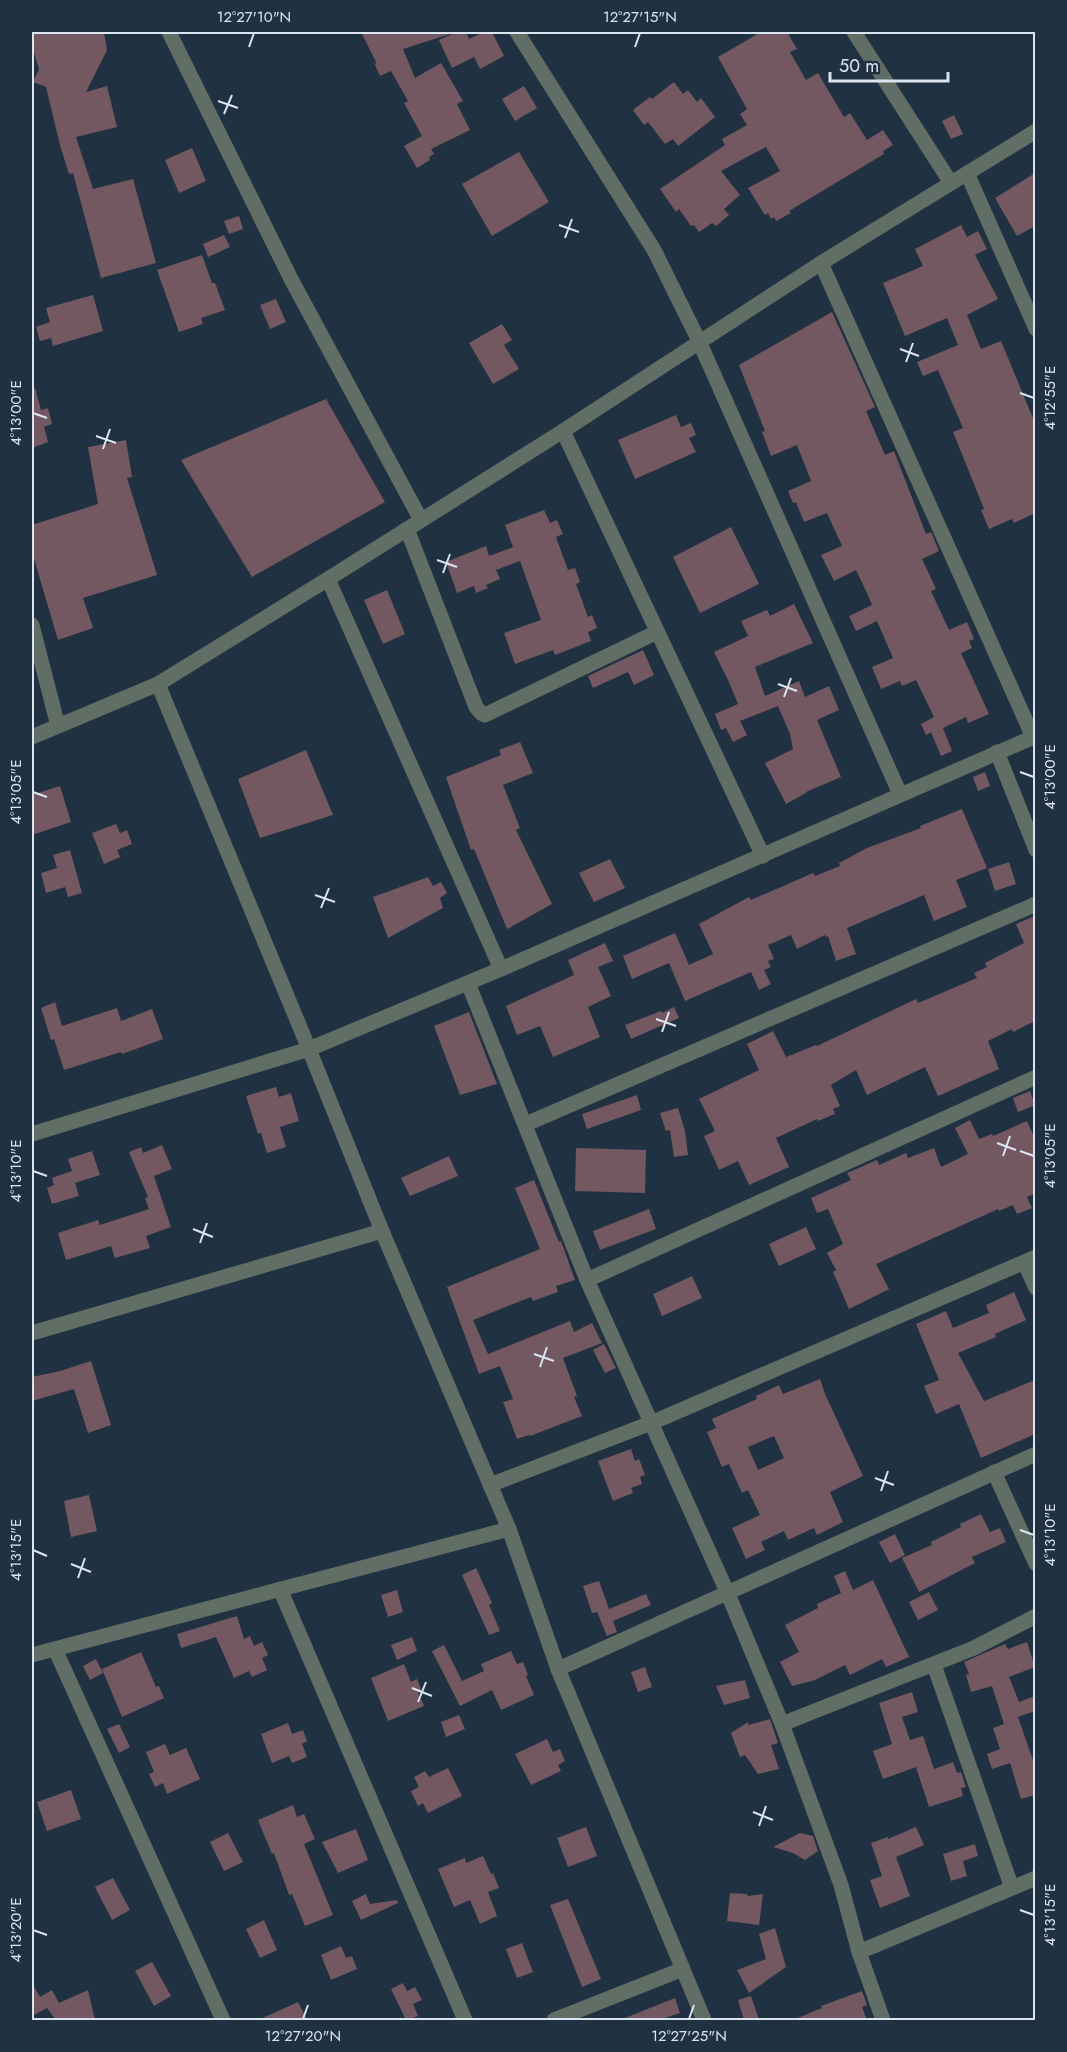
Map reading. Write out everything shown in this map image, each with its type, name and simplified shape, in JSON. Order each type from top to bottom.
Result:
[{"type":"street","points":[[169,32],[291,279],[421,520]]},
{"type":"street","points":[[517,32],[654,250],[699,341],[900,794]]},
{"type":"street","points":[[854,32],[951,183]]},
{"type":"street","points":[[32,737],[158,684],[563,431],[821,263],[1035,131]]},
{"type":"street","points":[[967,173],[1035,329]]},
{"type":"street","points":[[32,1134],[309,1049],[501,969],[1034,737],[821,263]]},
{"type":"street","points":[[563,431],[763,856]]},
{"type":"street","points":[[407,529],[481,713],[486,715],[657,632]]},
{"type":"street","points":[[328,579],[501,969]]},
{"type":"street","points":[[32,625],[58,726]]},
{"type":"street","points":[[158,684],[382,1231],[509,1529],[558,1669],[704,2020]]},
{"type":"street","points":[[997,752],[1035,850]]},
{"type":"street","points":[[526,1124],[1035,904]]},
{"type":"street","points":[[468,983],[587,1280],[728,1594],[782,1724],[840,1885],[859,1952],[883,2020]]},
{"type":"street","points":[[587,1280],[1035,1077]]},
{"type":"street","points":[[32,1334],[382,1231]]},
{"type":"street","points":[[490,1485],[651,1423],[1030,1259],[1035,1288]]},
{"type":"street","points":[[558,1669],[1035,1454]]},
{"type":"street","points":[[994,1472],[1035,1564]]},
{"type":"street","points":[[32,1655],[509,1529]]},
{"type":"street","points":[[280,1590],[465,2020]]},
{"type":"street","points":[[782,1724],[974,1648],[1035,1616]]},
{"type":"street","points":[[55,1649],[223,2020]]},
{"type":"street","points":[[934,1665],[1012,1888]]},
{"type":"street","points":[[859,1952],[1035,1878]]},
{"type":"street","points":[[554,2020],[683,1969]]},
{"type":"building","points":[[32,32],[104,33],[107,50],[86,92],[107,86],[117,127],[76,137],[93,189],[133,179],[156,263],[101,278],[73,173],[69,174],[60,145],[46,87],[33,82],[39,69],[32,46]]},
{"type":"building","points":[[361,32],[450,32],[450,34],[403,49],[415,78],[441,63],[463,101],[457,104],[470,130],[431,149],[434,154],[429,157],[430,160],[417,168],[404,146],[422,136],[404,103],[408,101],[391,71],[380,76],[376,62]]},
{"type":"building","points":[[457,32],[466,32],[469,39],[484,32],[492,32],[504,56],[480,69],[474,57],[452,68],[439,40]]},
{"type":"building","points":[[761,32],[787,32],[797,49],[790,52],[806,80],[818,73],[844,117],[850,113],[867,140],[883,130],[893,145],[883,151],[884,154],[776,221],[774,217],[771,219],[768,213],[765,215],[748,188],[780,171],[766,147],[721,171],[740,195],[724,209],[729,215],[716,226],[712,223],[699,232],[694,225],[691,226],[679,209],[676,212],[660,189],[725,145],[722,139],[747,125],[740,114],[747,109],[718,57]]},
{"type":"building","points":[[674,82],[683,94],[688,90],[697,102],[701,98],[715,117],[678,146],[673,139],[665,144],[648,122],[644,125],[633,110]]},
{"type":"building","points":[[524,86],[537,108],[515,121],[502,99]]},
{"type":"building","points":[[954,115],[963,134],[951,139],[942,121]]},
{"type":"building","points":[[192,148],[206,181],[179,193],[165,160]]},
{"type":"building","points":[[519,152],[549,202],[492,236],[462,184]]},
{"type":"building","points":[[1035,173],[1035,226],[1017,236],[995,198]]},
{"type":"building","points":[[239,216],[243,229],[229,234],[224,221]]},
{"type":"building","points":[[961,225],[967,237],[978,231],[987,249],[975,255],[998,299],[967,315],[981,349],[1001,341],[1035,423],[1035,513],[1014,523],[1012,519],[989,529],[981,510],[984,509],[953,432],[963,428],[938,370],[923,376],[917,362],[958,345],[947,318],[905,336],[883,283],[923,266],[915,249]]},
{"type":"building","points":[[224,235],[230,247],[208,257],[203,244]]},
{"type":"building","points":[[202,255],[225,310],[201,318],[203,324],[179,332],[157,270]]},
{"type":"building","points":[[93,295],[103,331],[53,346],[51,338],[40,341],[36,327],[50,322],[46,308]]},
{"type":"building","points":[[276,299],[286,322],[270,329],[260,305]]},
{"type":"building","points":[[832,312],[875,407],[866,411],[885,455],[894,451],[926,534],[931,532],[939,551],[922,559],[936,589],[931,591],[949,630],[967,622],[974,639],[969,641],[972,648],[961,653],[989,714],[968,723],[966,717],[943,728],[952,751],[941,756],[931,732],[926,735],[921,724],[934,717],[916,680],[902,686],[900,681],[881,689],[872,667],[893,658],[877,621],[856,631],[849,616],[872,605],[867,593],[856,570],[834,581],[821,555],[842,546],[827,513],[804,522],[796,502],[793,503],[788,491],[811,481],[797,445],[771,456],[762,432],[765,431],[739,365]]},
{"type":"building","points":[[502,324],[512,340],[504,345],[519,369],[493,384],[469,343]]},
{"type":"building","points":[[35,388],[41,410],[48,408],[52,424],[44,427],[48,442],[32,448],[32,389]]},
{"type":"building","points":[[326,399],[385,502],[252,577],[181,460]]},
{"type":"building","points":[[676,415],[681,427],[691,423],[696,435],[689,438],[696,452],[635,479],[618,440]]},
{"type":"building","points":[[126,440],[132,477],[127,478],[157,575],[83,598],[93,628],[58,640],[32,552],[32,525],[98,504],[88,447]]},
{"type":"building","points":[[544,510],[550,523],[557,520],[563,534],[556,537],[568,570],[575,568],[580,582],[576,584],[588,617],[592,615],[597,628],[588,632],[591,641],[555,655],[553,650],[515,664],[504,633],[541,620],[520,561],[496,570],[500,579],[486,585],[488,588],[476,593],[474,586],[457,593],[446,562],[486,546],[489,556],[513,547],[505,525]]},
{"type":"building","points":[[731,527],[759,584],[700,613],[673,557]]},
{"type":"building","points":[[387,590],[405,634],[383,644],[364,600]]},
{"type":"building","points":[[794,604],[813,643],[755,667],[765,696],[799,681],[805,697],[829,686],[839,710],[817,720],[841,777],[806,792],[786,804],[765,763],[793,749],[790,734],[778,706],[740,721],[747,735],[733,742],[726,728],[721,730],[715,714],[738,704],[714,652],[748,636],[741,621],[767,610],[770,616]]},
{"type":"building","points":[[643,650],[654,675],[634,685],[628,672],[593,688],[588,676]]},
{"type":"building","points":[[520,742],[533,773],[503,785],[520,828],[516,830],[552,904],[507,929],[474,849],[471,850],[446,777],[501,755],[499,750]]},
{"type":"building","points":[[306,750],[333,815],[260,838],[238,779]]},
{"type":"building","points":[[985,772],[990,786],[978,791],[973,777]]},
{"type":"building","points":[[60,786],[71,822],[32,835],[32,795]]},
{"type":"building","points":[[962,809],[987,868],[956,880],[967,907],[934,921],[924,895],[847,928],[856,954],[836,961],[828,936],[825,935],[797,949],[791,935],[768,945],[774,959],[768,961],[771,967],[764,970],[771,984],[759,990],[751,972],[685,1001],[669,963],[632,979],[623,956],[675,933],[689,965],[713,954],[699,924],[749,897],[751,900],[813,873],[815,876],[840,866],[839,863],[867,848],[921,828],[920,826]]},
{"type":"building","points":[[116,824],[120,833],[127,830],[132,844],[117,850],[120,857],[104,864],[92,833]]},
{"type":"building","points":[[70,850],[82,893],[68,897],[65,887],[46,893],[41,873],[57,868],[53,855]]},
{"type":"building","points":[[610,859],[625,888],[594,902],[579,873]]},
{"type":"building","points":[[1009,862],[1016,884],[995,891],[988,869]]},
{"type":"building","points":[[428,877],[433,886],[441,882],[447,893],[440,898],[443,908],[388,938],[373,897]]},
{"type":"building","points":[[1035,916],[1035,1021],[988,1041],[999,1069],[938,1096],[925,1067],[867,1095],[856,1070],[831,1085],[840,1106],[833,1109],[835,1114],[818,1121],[817,1119],[776,1138],[789,1167],[749,1185],[738,1161],[719,1170],[704,1136],[715,1131],[699,1099],[759,1070],[747,1044],[773,1031],[786,1057],[817,1046],[916,999],[918,1003],[977,978],[974,973],[987,967],[985,963],[1024,943],[1016,924]]},
{"type":"building","points":[[605,943],[613,961],[598,967],[611,996],[588,1007],[600,1037],[553,1057],[540,1026],[517,1035],[506,1006],[574,975],[568,960]]},
{"type":"building","points":[[55,1002],[62,1026],[117,1008],[121,1021],[152,1009],[163,1039],[122,1054],[121,1052],[64,1070],[41,1008]]},
{"type":"building","points":[[674,1007],[679,1018],[631,1039],[625,1025]]},
{"type":"building","points":[[469,1012],[497,1084],[460,1095],[434,1026]]},
{"type":"building","points":[[276,1087],[279,1097],[291,1093],[299,1121],[280,1127],[286,1147],[267,1153],[261,1133],[258,1134],[246,1096]]},
{"type":"building","points":[[1030,1091],[1035,1105],[1018,1112],[1013,1098]]},
{"type":"building","points":[[637,1095],[641,1110],[587,1129],[582,1114]]},
{"type":"building","points":[[678,1108],[685,1131],[688,1155],[674,1157],[670,1130],[666,1131],[660,1113]]},
{"type":"building","points":[[970,1120],[979,1139],[992,1134],[993,1136],[1027,1121],[1035,1139],[1035,1194],[1027,1197],[1032,1208],[1017,1214],[1013,1205],[999,1211],[998,1209],[876,1264],[889,1289],[849,1309],[833,1272],[836,1270],[827,1253],[843,1244],[828,1209],[817,1213],[811,1198],[851,1180],[847,1173],[877,1160],[879,1165],[906,1153],[908,1158],[934,1148],[941,1167],[968,1154],[955,1128]]},
{"type":"building","points":[[162,1145],[172,1169],[154,1176],[171,1227],[146,1236],[150,1248],[115,1258],[111,1246],[66,1260],[58,1233],[98,1220],[100,1225],[149,1209],[145,1198],[148,1197],[129,1152],[141,1147],[143,1153]]},
{"type":"building","points":[[576,1148],[646,1150],[645,1193],[575,1191]]},
{"type":"building","points":[[92,1151],[100,1175],[75,1183],[79,1196],[52,1204],[47,1188],[54,1185],[52,1178],[72,1171],[68,1159]]},
{"type":"building","points":[[449,1156],[458,1176],[410,1196],[401,1178]]},
{"type":"building","points":[[534,1180],[559,1242],[561,1241],[575,1280],[556,1286],[558,1292],[533,1301],[531,1297],[473,1320],[488,1354],[570,1321],[574,1332],[592,1323],[602,1343],[563,1358],[582,1416],[517,1439],[503,1402],[513,1399],[500,1366],[479,1374],[447,1287],[540,1249],[515,1188]]},
{"type":"building","points":[[649,1209],[656,1229],[600,1250],[593,1231]]},
{"type":"building","points":[[806,1227],[816,1249],[779,1266],[769,1244]]},
{"type":"building","points":[[692,1276],[702,1298],[662,1316],[653,1294]]},
{"type":"building","points":[[1014,1292],[1026,1320],[995,1334],[996,1337],[958,1353],[984,1401],[1035,1380],[1035,1434],[981,1458],[959,1404],[936,1414],[924,1386],[939,1380],[916,1324],[946,1311],[953,1328],[989,1313],[986,1305]]},
{"type":"building","points":[[604,1344],[616,1368],[605,1373],[593,1350]]},
{"type":"building","points":[[91,1361],[111,1425],[88,1433],[74,1389],[32,1401],[32,1377]]},
{"type":"building","points":[[820,1379],[863,1476],[830,1492],[843,1522],[817,1535],[814,1528],[788,1540],[784,1531],[761,1542],[765,1550],[746,1559],[732,1528],[760,1515],[748,1490],[742,1493],[729,1464],[722,1467],[707,1432],[716,1428],[712,1419],[757,1399],[756,1396],[779,1385],[783,1394]],"holes":[[[774,1436],[784,1458],[758,1470],[748,1447]]]},
{"type":"building","points":[[631,1449],[635,1461],[639,1459],[645,1475],[640,1477],[642,1484],[631,1488],[633,1493],[613,1501],[598,1461]]},
{"type":"building","points":[[89,1495],[97,1531],[71,1537],[64,1501]]},
{"type":"building","points":[[981,1514],[990,1532],[1000,1528],[1006,1542],[972,1557],[975,1563],[919,1592],[902,1558],[932,1545],[931,1542]]},
{"type":"building","points":[[895,1534],[905,1555],[890,1563],[879,1542]]},
{"type":"building","points":[[476,1568],[492,1603],[489,1605],[500,1631],[489,1635],[462,1575]]},
{"type":"building","points":[[845,1571],[853,1590],[873,1580],[909,1657],[886,1667],[882,1659],[850,1675],[845,1665],[815,1680],[792,1686],[780,1662],[799,1652],[785,1625],[818,1608],[817,1604],[841,1593],[834,1576]]},
{"type":"building","points":[[599,1581],[609,1609],[646,1594],[651,1605],[613,1621],[617,1632],[607,1636],[597,1612],[592,1613],[583,1586]]},
{"type":"building","points":[[397,1590],[403,1612],[388,1617],[381,1595]]},
{"type":"building","points":[[929,1592],[938,1610],[918,1620],[909,1602]]},
{"type":"building","points":[[237,1616],[244,1639],[250,1636],[254,1646],[262,1642],[268,1655],[262,1658],[267,1670],[252,1677],[249,1671],[234,1678],[216,1637],[181,1648],[177,1634]]},
{"type":"building","points":[[412,1637],[417,1651],[397,1660],[391,1645]]},
{"type":"building","points":[[1027,1642],[1035,1667],[1009,1677],[1019,1702],[1035,1696],[1035,1711],[1018,1717],[1035,1766],[1035,1795],[1021,1799],[1010,1763],[992,1769],[987,1754],[1000,1749],[993,1728],[1004,1724],[992,1686],[971,1692],[966,1675],[969,1674],[964,1662],[1005,1644],[1008,1649]]},
{"type":"building","points":[[444,1645],[462,1681],[484,1671],[481,1664],[511,1651],[517,1664],[523,1662],[534,1695],[501,1710],[492,1690],[460,1706],[432,1651]]},
{"type":"building","points":[[141,1652],[156,1687],[159,1686],[164,1698],[122,1717],[102,1669]]},
{"type":"building","points":[[96,1659],[103,1673],[90,1680],[83,1666]]},
{"type":"building","points":[[404,1664],[411,1682],[417,1679],[422,1692],[418,1693],[424,1706],[388,1721],[371,1678]]},
{"type":"building","points":[[645,1667],[652,1687],[638,1692],[631,1672]]},
{"type":"building","points":[[745,1680],[750,1698],[724,1705],[716,1686]]},
{"type":"building","points":[[912,1692],[918,1712],[902,1717],[910,1740],[923,1736],[934,1769],[953,1762],[957,1773],[961,1772],[966,1787],[961,1788],[963,1796],[929,1807],[916,1767],[883,1779],[873,1751],[892,1744],[879,1703]]},
{"type":"building","points":[[459,1715],[465,1729],[446,1737],[441,1722]]},
{"type":"building","points":[[770,1719],[778,1743],[771,1745],[779,1769],[758,1774],[745,1755],[740,1757],[731,1733],[748,1722],[748,1725]]},
{"type":"building","points":[[288,1723],[292,1734],[303,1730],[307,1741],[302,1744],[307,1757],[292,1763],[289,1756],[272,1763],[261,1734]]},
{"type":"building","points":[[119,1724],[130,1747],[119,1753],[107,1729]]},
{"type":"building","points":[[547,1739],[553,1752],[560,1749],[565,1761],[558,1765],[561,1771],[531,1785],[515,1754]]},
{"type":"building","points":[[165,1744],[170,1755],[186,1748],[200,1779],[167,1794],[163,1783],[155,1787],[149,1774],[154,1772],[146,1752]]},
{"type":"building","points":[[448,1768],[462,1796],[428,1813],[423,1803],[418,1806],[411,1791],[419,1787],[414,1777],[425,1771],[429,1777]]},
{"type":"building","points":[[71,1790],[81,1819],[47,1831],[37,1802]]},
{"type":"building","points":[[293,1805],[297,1817],[304,1814],[315,1839],[304,1844],[333,1915],[305,1926],[292,1894],[289,1895],[274,1853],[272,1854],[258,1820]]},
{"type":"building","points":[[586,1827],[597,1856],[568,1867],[557,1838]]},
{"type":"building","points":[[916,1827],[924,1845],[896,1857],[910,1896],[880,1908],[870,1880],[882,1876],[871,1843],[888,1837],[888,1839]]},
{"type":"building","points":[[356,1829],[368,1860],[338,1873],[322,1842]]},
{"type":"building","points":[[228,1833],[243,1862],[224,1871],[210,1842]]},
{"type":"building","points":[[800,1833],[813,1836],[818,1851],[805,1860],[793,1853],[773,1847]]},
{"type":"building","points":[[975,1844],[978,1856],[963,1861],[967,1876],[951,1881],[943,1854]]},
{"type":"building","points":[[483,1856],[499,1888],[488,1892],[497,1916],[480,1924],[470,1900],[454,1907],[438,1869],[465,1858],[466,1863]]},
{"type":"building","points":[[113,1878],[130,1910],[112,1920],[95,1887]]},
{"type":"building","points":[[730,1893],[747,1894],[748,1896],[763,1894],[759,1925],[727,1921]]},
{"type":"building","points":[[366,1894],[370,1904],[397,1900],[398,1903],[361,1920],[352,1901]]},
{"type":"building","points":[[568,1899],[601,1979],[582,1987],[550,1905]]},
{"type":"building","points":[[264,1920],[277,1950],[260,1958],[246,1929]]},
{"type":"building","points":[[775,1928],[786,1967],[749,1993],[737,1970],[766,1959],[759,1934]]},
{"type":"building","points":[[522,1943],[533,1972],[517,1978],[506,1949]]},
{"type":"building","points":[[341,1946],[346,1958],[352,1956],[357,1969],[331,1980],[321,1955]]},
{"type":"building","points":[[152,1962],[171,1996],[154,2006],[135,1971]]},
{"type":"building","points":[[32,1983],[40,1997],[52,1990],[59,2003],[88,1990],[95,2020],[56,2020],[47,2008],[32,2016]]},
{"type":"building","points":[[403,1983],[407,1991],[415,1987],[422,2000],[413,2004],[418,2016],[408,2020],[391,1989]]},
{"type":"building","points":[[862,1991],[867,2005],[862,2007],[867,2020],[793,2020],[822,2008],[821,2006]]},
{"type":"building","points":[[751,1996],[759,2020],[744,2020],[738,2000]]},
{"type":"building","points":[[675,1998],[680,2013],[659,2020],[620,2020]]},
{"type":"building","points":[[298,2002],[307,2020],[258,2020]]}]
